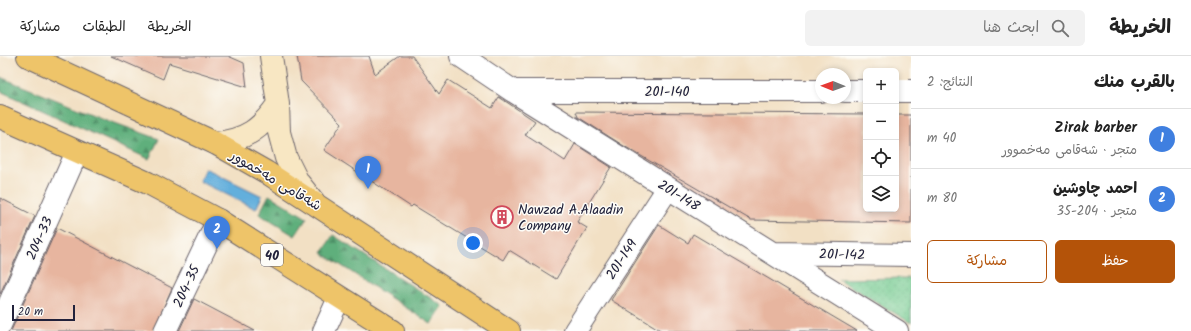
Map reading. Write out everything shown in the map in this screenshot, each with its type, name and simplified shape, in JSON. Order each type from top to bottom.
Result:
[{"type":"highway","name":"شەقامی مەخموور","points":[[28,56],[215,143],[266,172],[509,331]]},
{"type":"highway","name":"40","points":[[0,117],[148,183],[218,220],[390,330]]},
{"type":"street","points":[[271,56],[278,104],[279,132],[286,158],[298,182],[315,203]]},
{"type":"street","name":"201-148","points":[[461,56],[513,91],[897,331]]},
{"type":"street","name":"201-140","points":[[513,91],[815,91]]},
{"type":"street","points":[[851,91],[863,91]]},
{"type":"street","points":[[899,92],[911,92]]},
{"type":"street","points":[[215,143],[231,142],[258,128],[269,118],[278,104]]},
{"type":"street","name":"204-33","points":[[0,325],[77,152]]},
{"type":"street","name":"201-149","points":[[575,331],[668,188]]},
{"type":"street","name":"204-35","points":[[165,331],[218,220]]},
{"type":"street","name":"201-142","points":[[773,254],[911,255]]},
{"type":"street","points":[[324,331],[339,298]]},
{"type":"green space","points":[[0,77],[101,118],[159,139],[149,159],[0,91]]},
{"type":"green space","points":[[269,195],[307,218],[295,236],[259,214]]},
{"type":"green space","points":[[333,235],[443,306],[431,324],[322,253]]},
{"type":"green space","points":[[911,278],[911,323],[838,279]]},
{"type":"water","points":[[205,168],[262,196],[256,209],[199,181]]},
{"type":"building","points":[[111,56],[228,56],[244,63],[247,87],[169,63],[163,79]]},
{"type":"building","points":[[297,56],[369,56],[375,74],[400,56],[412,56],[439,94],[448,80],[492,108],[499,97],[535,121],[525,135],[565,161],[575,144],[611,167],[577,222],[587,228],[556,279],[509,250],[503,260],[413,205],[411,207],[324,150],[342,123],[301,81]]},
{"type":"building","points":[[576,112],[863,114],[863,212],[899,212],[899,115],[911,115],[911,223],[751,220],[624,146],[578,117]]},
{"type":"building","points":[[0,198],[35,216],[0,294]]},
{"type":"building","points":[[659,225],[688,243],[693,234],[857,331],[662,331],[611,300]]},
{"type":"building","points":[[57,228],[172,288],[153,331],[11,331]]},
{"type":"building","points":[[194,299],[255,331],[179,331]]},
{"type":"place","name":"Zirak barber","points":[[368,189]]},
{"type":"place","name":"Nawzad A.Alaadin Company","points":[[502,217]]},
{"type":"place","name":"احمد چاوشين","points":[[217,249]]}]
